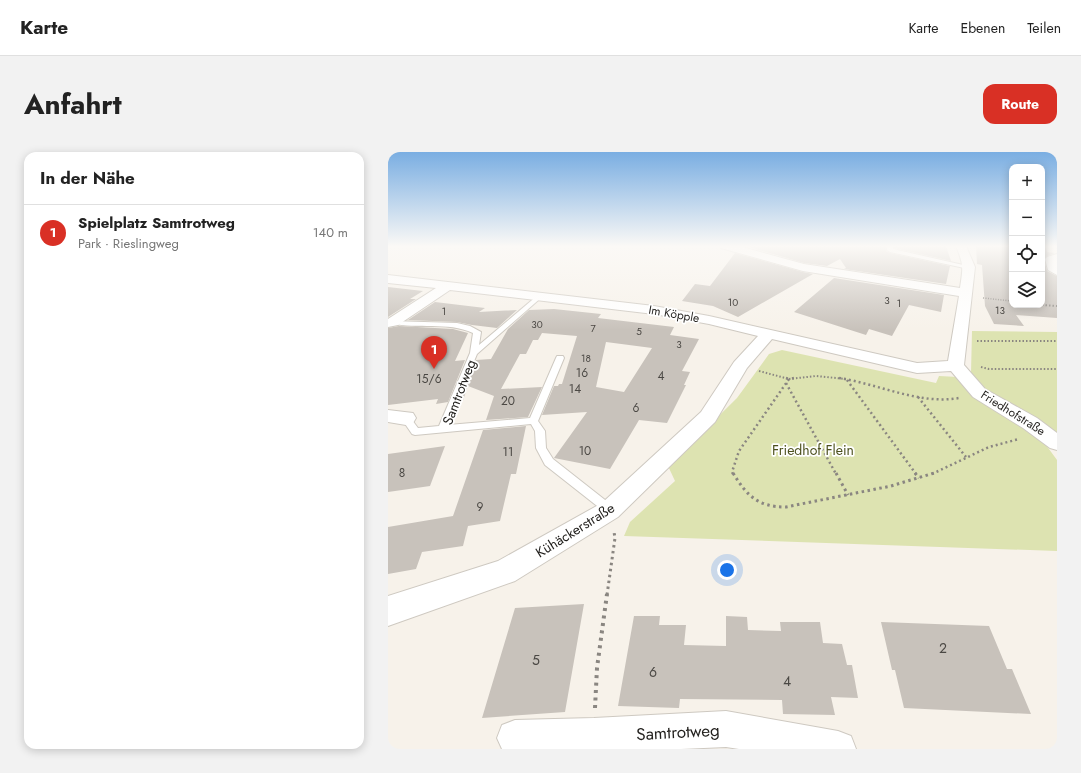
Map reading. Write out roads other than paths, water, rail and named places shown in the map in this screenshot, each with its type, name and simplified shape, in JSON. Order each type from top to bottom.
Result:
[{"type":"street","points":[[844,274],[966,294]]},
{"type":"street","points":[[956,363],[968,274]]},
{"type":"street","name":"Im Köpple","points":[[388,279],[654,310],[709,320],[917,368],[956,363]]},
{"type":"street","points":[[390,323],[448,286]]},
{"type":"street","name":"Kühäckerstraße","points":[[388,612],[506,572],[610,510],[708,416],[740,366],[768,334]]},
{"type":"street","name":"Friedhofstraße","points":[[956,363],[979,393],[1053,440]]},
{"type":"street","name":"Samtrotweg","points":[[515,738],[594,736],[726,729],[838,749]]},
{"type":"lane","name":"Samtrotweg","points":[[533,421],[442,429],[474,353],[540,296]]},
{"type":"lane","points":[[390,323],[445,324],[467,327],[477,332],[474,353]]},
{"type":"lane","points":[[560,358],[533,421],[540,431],[541,448],[549,462],[610,510]]},
{"type":"lane","points":[[397,417],[415,432],[442,429]]},
{"type":"place","name":"Spielplatz Samtrotweg","points":[[434,369]]},
{"type":"park label","name":"Friedhof Flein","points":[[813,450]]}]
